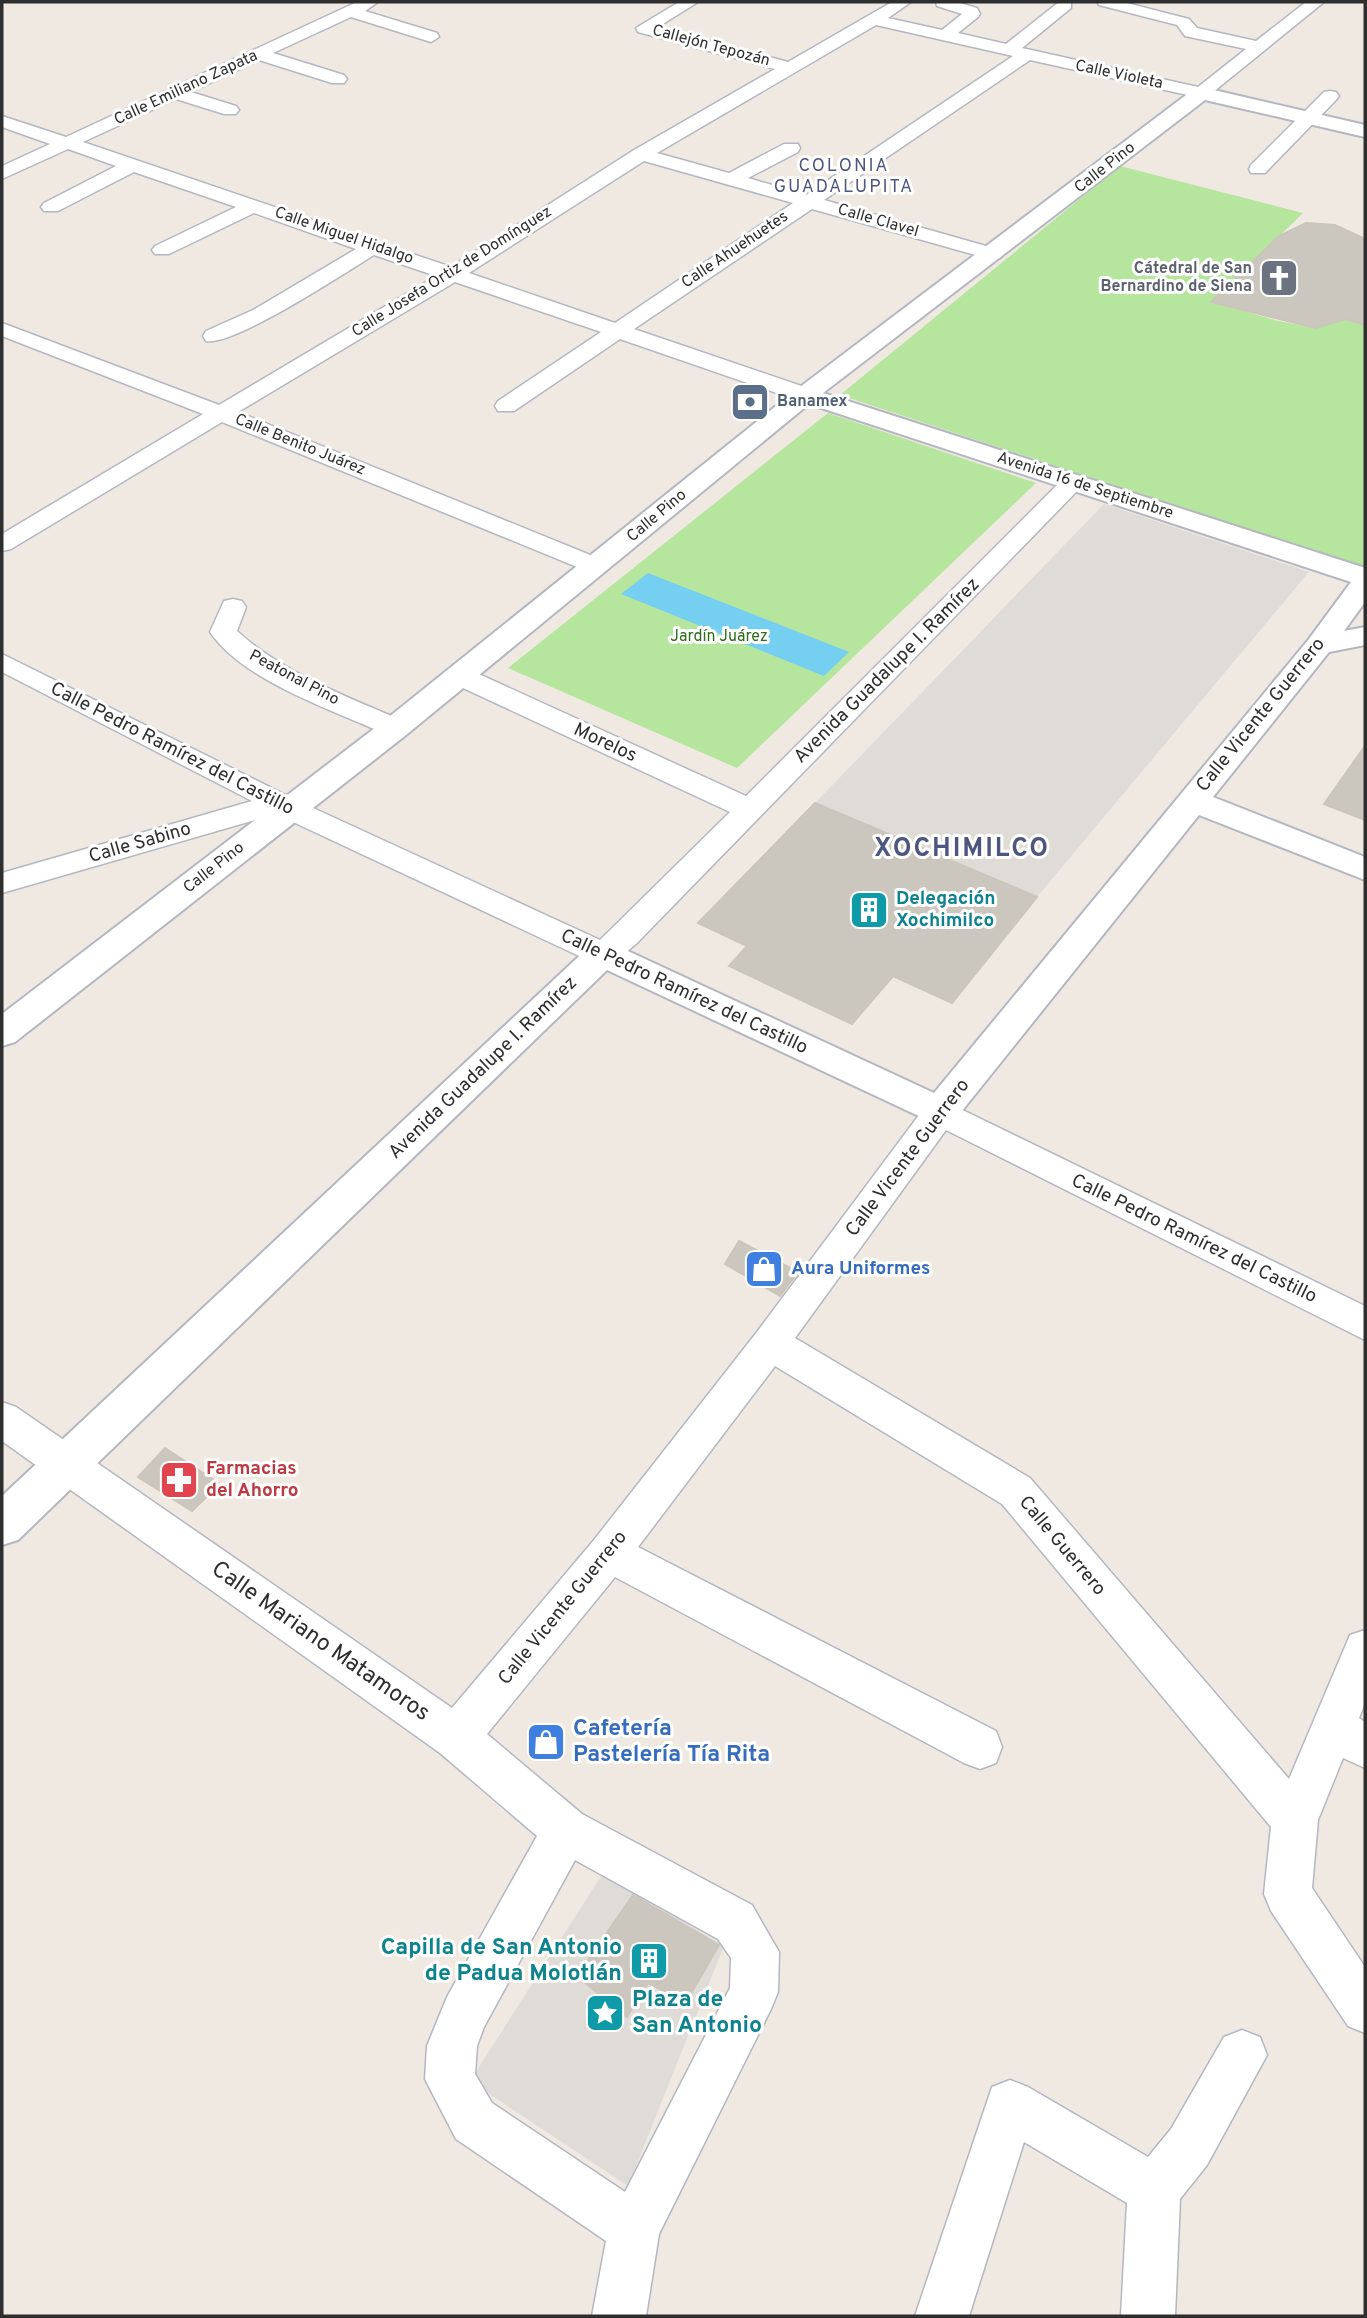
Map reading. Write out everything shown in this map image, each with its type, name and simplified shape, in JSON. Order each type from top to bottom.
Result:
[{"type":"street","name":"Calle Emiliano Zapata","points":[[2,173],[370,2]]},
{"type":"street","points":[[654,2],[683,5]]},
{"type":"street","points":[[1105,2],[1183,22],[1191,32],[1258,47]]},
{"type":"street","name":"Calle Pino","points":[[2,1033],[284,806],[395,728],[805,395],[993,254],[1315,2]]},
{"type":"street","name":"Calle Josefa Ortiz de Domínguez","points":[[2,544],[454,274],[641,154],[895,3]]},
{"type":"street","points":[[943,3],[971,10],[972,14],[944,36]]},
{"type":"street","name":"Callejón Tepozán","points":[[683,5],[644,28],[788,66]]},
{"type":"street","name":"Calle Ahuehuetes","points":[[506,406],[807,201],[1017,52],[1065,5]]},
{"type":"street","points":[[349,11],[431,37]]},
{"type":"street","name":"Calle Violeta","points":[[872,19],[1365,131]]},
{"type":"street","points":[[260,55],[338,79]]},
{"type":"street","points":[[177,93],[230,110]]},
{"type":"street","points":[[1258,169],[1330,96]]},
{"type":"street","name":"Calle Miguel Hidalgo","points":[[2,121],[619,329],[805,395]]},
{"type":"street","points":[[730,180],[791,148]]},
{"type":"street","name":"Calle Clavel","points":[[641,154],[993,254]]},
{"type":"street","points":[[51,207],[132,165]]},
{"type":"street","points":[[162,250],[254,206]]},
{"type":"street","points":[[214,336],[260,314],[373,247]]},
{"type":"street","points":[[230,301],[260,314]]},
{"type":"street","name":"Calle Benito Juárez","points":[[2,329],[220,413],[596,566]]},
{"type":"street","name":"Avenida 16 de Septiembre","points":[[805,395],[1365,577]]},
{"type":"street","name":"Avenida Guadalupe I. Ramírez","points":[[2,1525],[603,954],[750,810],[1073,482]]},
{"type":"street","name":"Calle Vicente Guerrero","points":[[456,1737],[609,1553],[770,1343],[940,1112],[1319,645],[1365,583]]},
{"type":"street","name":"Peatonal Pino","points":[[233,607],[223,632],[236,647],[300,683],[395,728]]},
{"type":"street","points":[[1319,645],[1365,636]]},
{"type":"street","name":"Calle Pedro Ramírez del Castillo","points":[[2,662],[284,806],[940,1112],[1365,1324]]},
{"type":"street","name":"Morelos","points":[[460,676],[750,810]]},
{"type":"street","points":[[1191,800],[1365,869]]},
{"type":"street","name":"Calle Sabino","points":[[2,883],[284,806]]},
{"type":"street","name":"Calle Guerrero","points":[[770,1343],[1016,1491],[1295,1820]]},
{"type":"street","name":"Calle Mariano Matamoros","points":[[2,1419],[456,1737],[566,1830],[735,1922],[755,1952],[754,1993],[634,2229],[619,2316]]},
{"type":"street","points":[[609,1553],[980,1747]]},
{"type":"street","points":[[1365,1650],[1349,1737],[1295,1820],[1288,1894],[1365,2009]]},
{"type":"street","points":[[566,1830],[464,2014],[452,2046],[450,2078],[474,2121],[634,2229]]},
{"type":"street","points":[[1147,2316],[1154,2190],[1189,2147],[1242,2055]]},
{"type":"street","points":[[942,2316],[1010,2105],[1154,2190]]},
{"type":"green space","points":[[1120,166],[1303,213],[1212,302],[1278,321],[1316,328],[1345,319],[1365,325],[1365,568],[840,395]]},
{"type":"green space","name":"Jardín Juárez","points":[[828,413],[1036,483],[737,768],[508,668]]},
{"type":"shaded area","points":[[1104,504],[1309,572],[1037,897],[815,803]]},
{"type":"shaded area","name":"Plaza de San Antonio","points":[[603,1873],[724,1946],[628,2186],[470,2081]]},
{"type":"water","points":[[648,573],[849,652],[824,676],[621,594]]},
{"type":"building","name":"Cátedral de San Bernardino de Siena","points":[[1306,223],[1335,225],[1365,239],[1365,325],[1345,319],[1316,328],[1211,302],[1279,236]]},
{"type":"building","points":[[1365,746],[1365,820],[1324,804]]},
{"type":"building","name":"Delegación Xochimilco","points":[[815,803],[1037,897],[952,1003],[893,976],[852,1024],[729,966],[747,946],[698,923]]},
{"type":"building","name":"Aura Uniformes","points":[[739,1241],[798,1272],[780,1296],[725,1264]]},
{"type":"building","name":"Farmacias del Ahorro","points":[[165,1448],[220,1484],[192,1511],[138,1477]]},
{"type":"building","name":"Capilla de San Antonio de Padua Molotlán","points":[[633,1895],[719,1945],[686,2002],[648,1983],[627,2017],[577,1976]]},
{"type":"place","name":"Cátedral de San Bernardino de Siena","points":[[1279,278]]},
{"type":"place","name":"Banamex","points":[[750,402]]},
{"type":"place","name":"Delegación Xochimilco","points":[[869,910]]},
{"type":"place","name":"Aura Uniformes","points":[[764,1269]]},
{"type":"place","name":"Farmacias del Ahorro","points":[[179,1480]]},
{"type":"place","name":"Cafetería Pastelería Tía Rita","points":[[546,1742]]},
{"type":"place","name":"Capilla de San Antonio de Padua Molotlán","points":[[649,1961]]},
{"type":"place","name":"Plaza de San Antonio","points":[[605,2013]]},
{"type":"district","name":"COLONIA GUADALUPITA","points":[[844,176]]},
{"type":"district","name":"XOCHIMILCO","points":[[962,849]]}]
